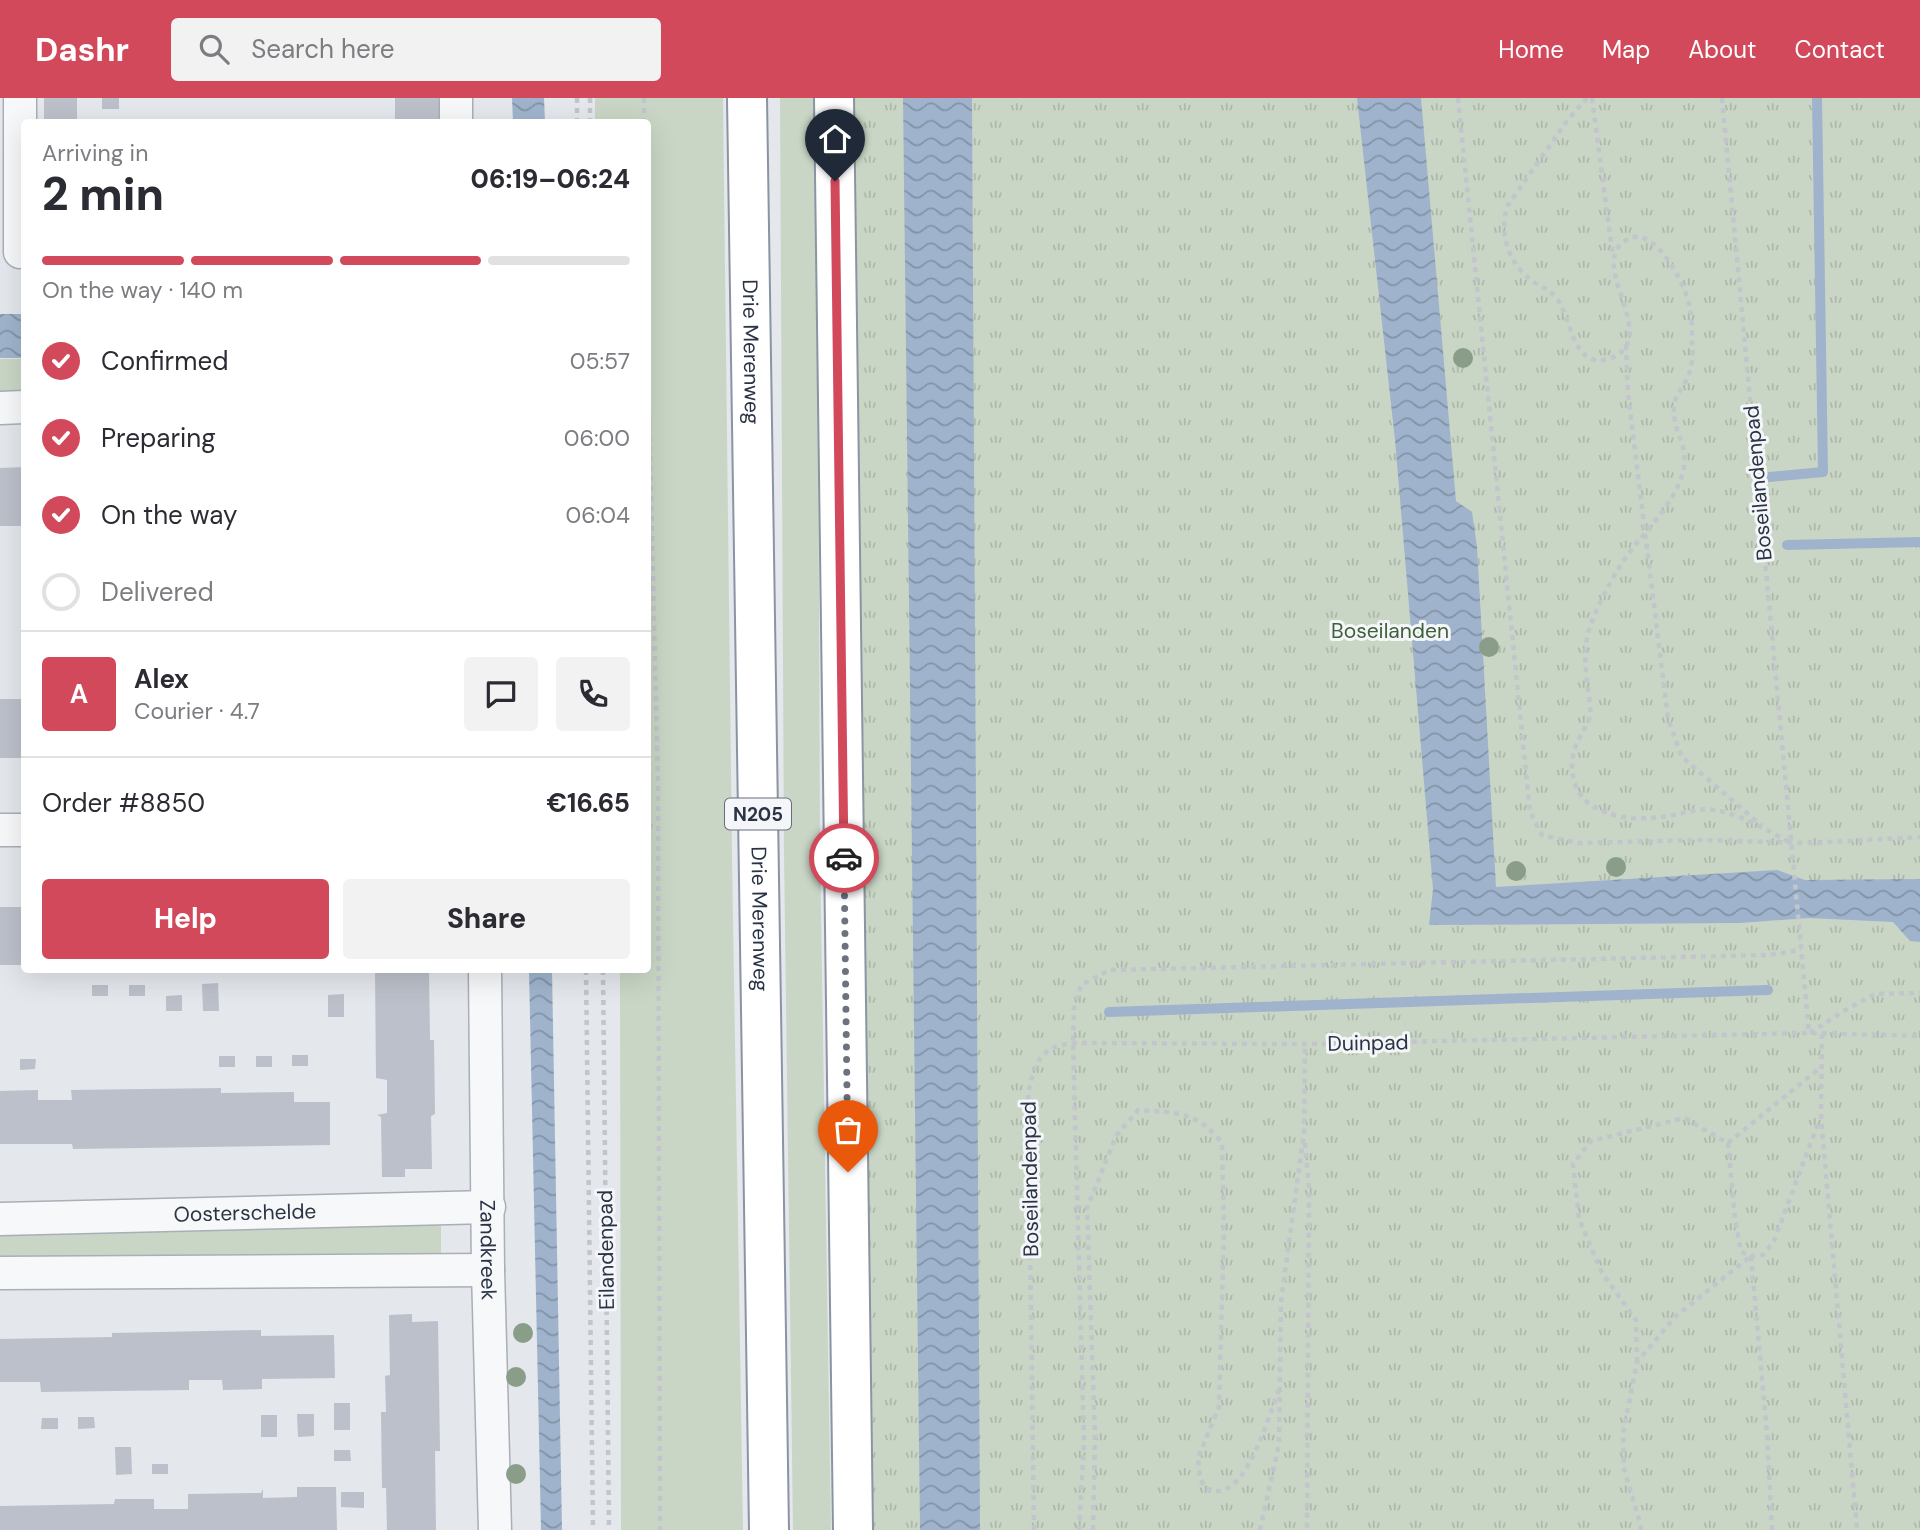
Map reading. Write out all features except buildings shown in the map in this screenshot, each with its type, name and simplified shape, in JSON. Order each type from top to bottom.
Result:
[{"type":"highway","name":"Drie Merenweg","points":[[747,98],[769,1530]]},
{"type":"highway","points":[[834,98],[853,1530]]},
{"type":"street","points":[[20,98],[20,252]]},
{"type":"street","points":[[456,98],[456,119]]},
{"type":"street","points":[[0,408],[21,407]]},
{"type":"street","points":[[0,830],[21,830]]},
{"type":"street","name":"Zandkreek","points":[[485,973],[488,1270],[495,1530]]},
{"type":"street","name":"Oosterschelde","points":[[0,1219],[489,1207]]},
{"type":"street","points":[[0,1273],[488,1270]]},
{"type":"path","points":[[577,98],[578,119]]},
{"type":"path","points":[[590,98],[590,119]]},
{"type":"path","points":[[644,98],[645,119]]},
{"type":"path","points":[[1458,98],[1530,812],[1542,835],[1578,843],[1698,840],[1791,843],[1920,837]]},
{"type":"path","points":[[1589,98],[1613,258],[1621,300],[1629,318],[1630,330],[1626,345],[1628,394],[1668,719],[1682,757],[1765,829]]},
{"type":"path","points":[[1589,98],[1567,121],[1508,205],[1504,216],[1506,246],[1515,263],[1530,279],[1555,296],[1569,330],[1584,354],[1604,360],[1626,345]]},
{"type":"path","name":"Boseilandenpad","points":[[1722,98],[1809,1033]]},
{"type":"path","points":[[1613,258],[1619,245],[1628,239],[1637,236],[1650,240],[1675,271],[1690,307],[1693,354],[1688,378],[1678,393],[1674,407],[1677,431],[1687,456],[1679,484],[1622,565],[1603,596],[1589,627],[1585,653],[1590,716],[1574,751],[1574,782],[1588,803],[1617,816],[1636,820],[1713,809],[1765,829],[1791,843]]},
{"type":"path","points":[[651,511],[658,826],[660,1530]]},
{"type":"path","points":[[651,826],[658,826]]},
{"type":"path","points":[[1079,1530],[1084,1443],[1073,1043],[1074,1009],[1081,985],[1110,970],[1767,955],[1801,950]]},
{"type":"path","points":[[586,973],[593,1530]]},
{"type":"path","name":"Eilandenpad","points":[[603,973],[609,1530]]},
{"type":"path","points":[[1809,1033],[1875,994],[1920,993]]},
{"type":"path","name":"Duinpad","points":[[1261,1530],[1279,1444],[1280,1301],[1304,1133],[1305,1044],[1809,1033],[1920,1036]]},
{"type":"path","points":[[1822,1034],[1821,1117],[1857,1530]]},
{"type":"path","name":"Boseilandenpad","points":[[1034,1530],[1028,1093],[1037,1060],[1054,1046],[1073,1043],[1305,1044]]},
{"type":"path","points":[[1728,1143],[1821,1067]]},
{"type":"path","points":[[1093,1530],[1095,1438],[1087,1208],[1116,1136],[1138,1110],[1170,1112],[1197,1118],[1222,1143],[1224,1228],[1219,1407],[1198,1458],[1200,1478],[1205,1488],[1217,1492],[1229,1488],[1245,1472],[1279,1390]]},
{"type":"path","points":[[1728,1143],[1741,1252],[1751,1256],[1763,1255],[1774,1241],[1821,1117]]},
{"type":"path","points":[[1640,1530],[1642,1526],[1624,1469],[1623,1434],[1637,1362],[1636,1320],[1602,1273],[1578,1219],[1573,1164],[1591,1141],[1684,1118],[1728,1143]]},
{"type":"path","points":[[1304,1133],[1309,1189],[1307,1530]]},
{"type":"path","points":[[1637,1362],[1676,1316],[1751,1256]]},
{"type":"path","points":[[1751,1256],[1767,1434],[1772,1530]]},
{"type":"green space","points":[[595,98],[723,98],[743,1530],[621,1530],[620,973],[651,973],[651,119],[595,119]]},
{"type":"green space","points":[[780,98],[817,98],[820,851],[831,1530],[793,1530],[784,852]]},
{"type":"green space","name":"Boseilanden","points":[[852,98],[1920,98],[1920,1530],[873,1530]]},
{"type":"green space","points":[[0,359],[21,359],[21,397],[0,397]]},
{"type":"green space","points":[[441,1221],[441,1258],[0,1262],[0,1226]]},
{"type":"water","points":[[512,98],[544,98],[545,119],[513,119]]},
{"type":"water","points":[[903,98],[972,98],[980,1530],[920,1530]]},
{"type":"water","points":[[1357,98],[1421,98],[1456,501],[1472,512],[1477,547],[1496,887],[1777,870],[1805,880],[1920,879],[1920,942],[1910,941],[1893,922],[1809,918],[1740,923],[1429,925],[1433,889],[1395,440]]},
{"type":"water","points":[[0,314],[21,314],[21,358],[0,358]]},
{"type":"water","points":[[529,973],[552,973],[562,1530],[541,1530]]},
{"type":"waterway","points":[[1769,477],[1823,472],[1817,98]]},
{"type":"waterway","points":[[1787,545],[1920,542]]},
{"type":"waterway","points":[[1109,1012],[1768,990]]},
{"type":"way so far","points":[[844,858],[848,1172]]},
{"type":"route","points":[[835,181],[844,858]]}]
